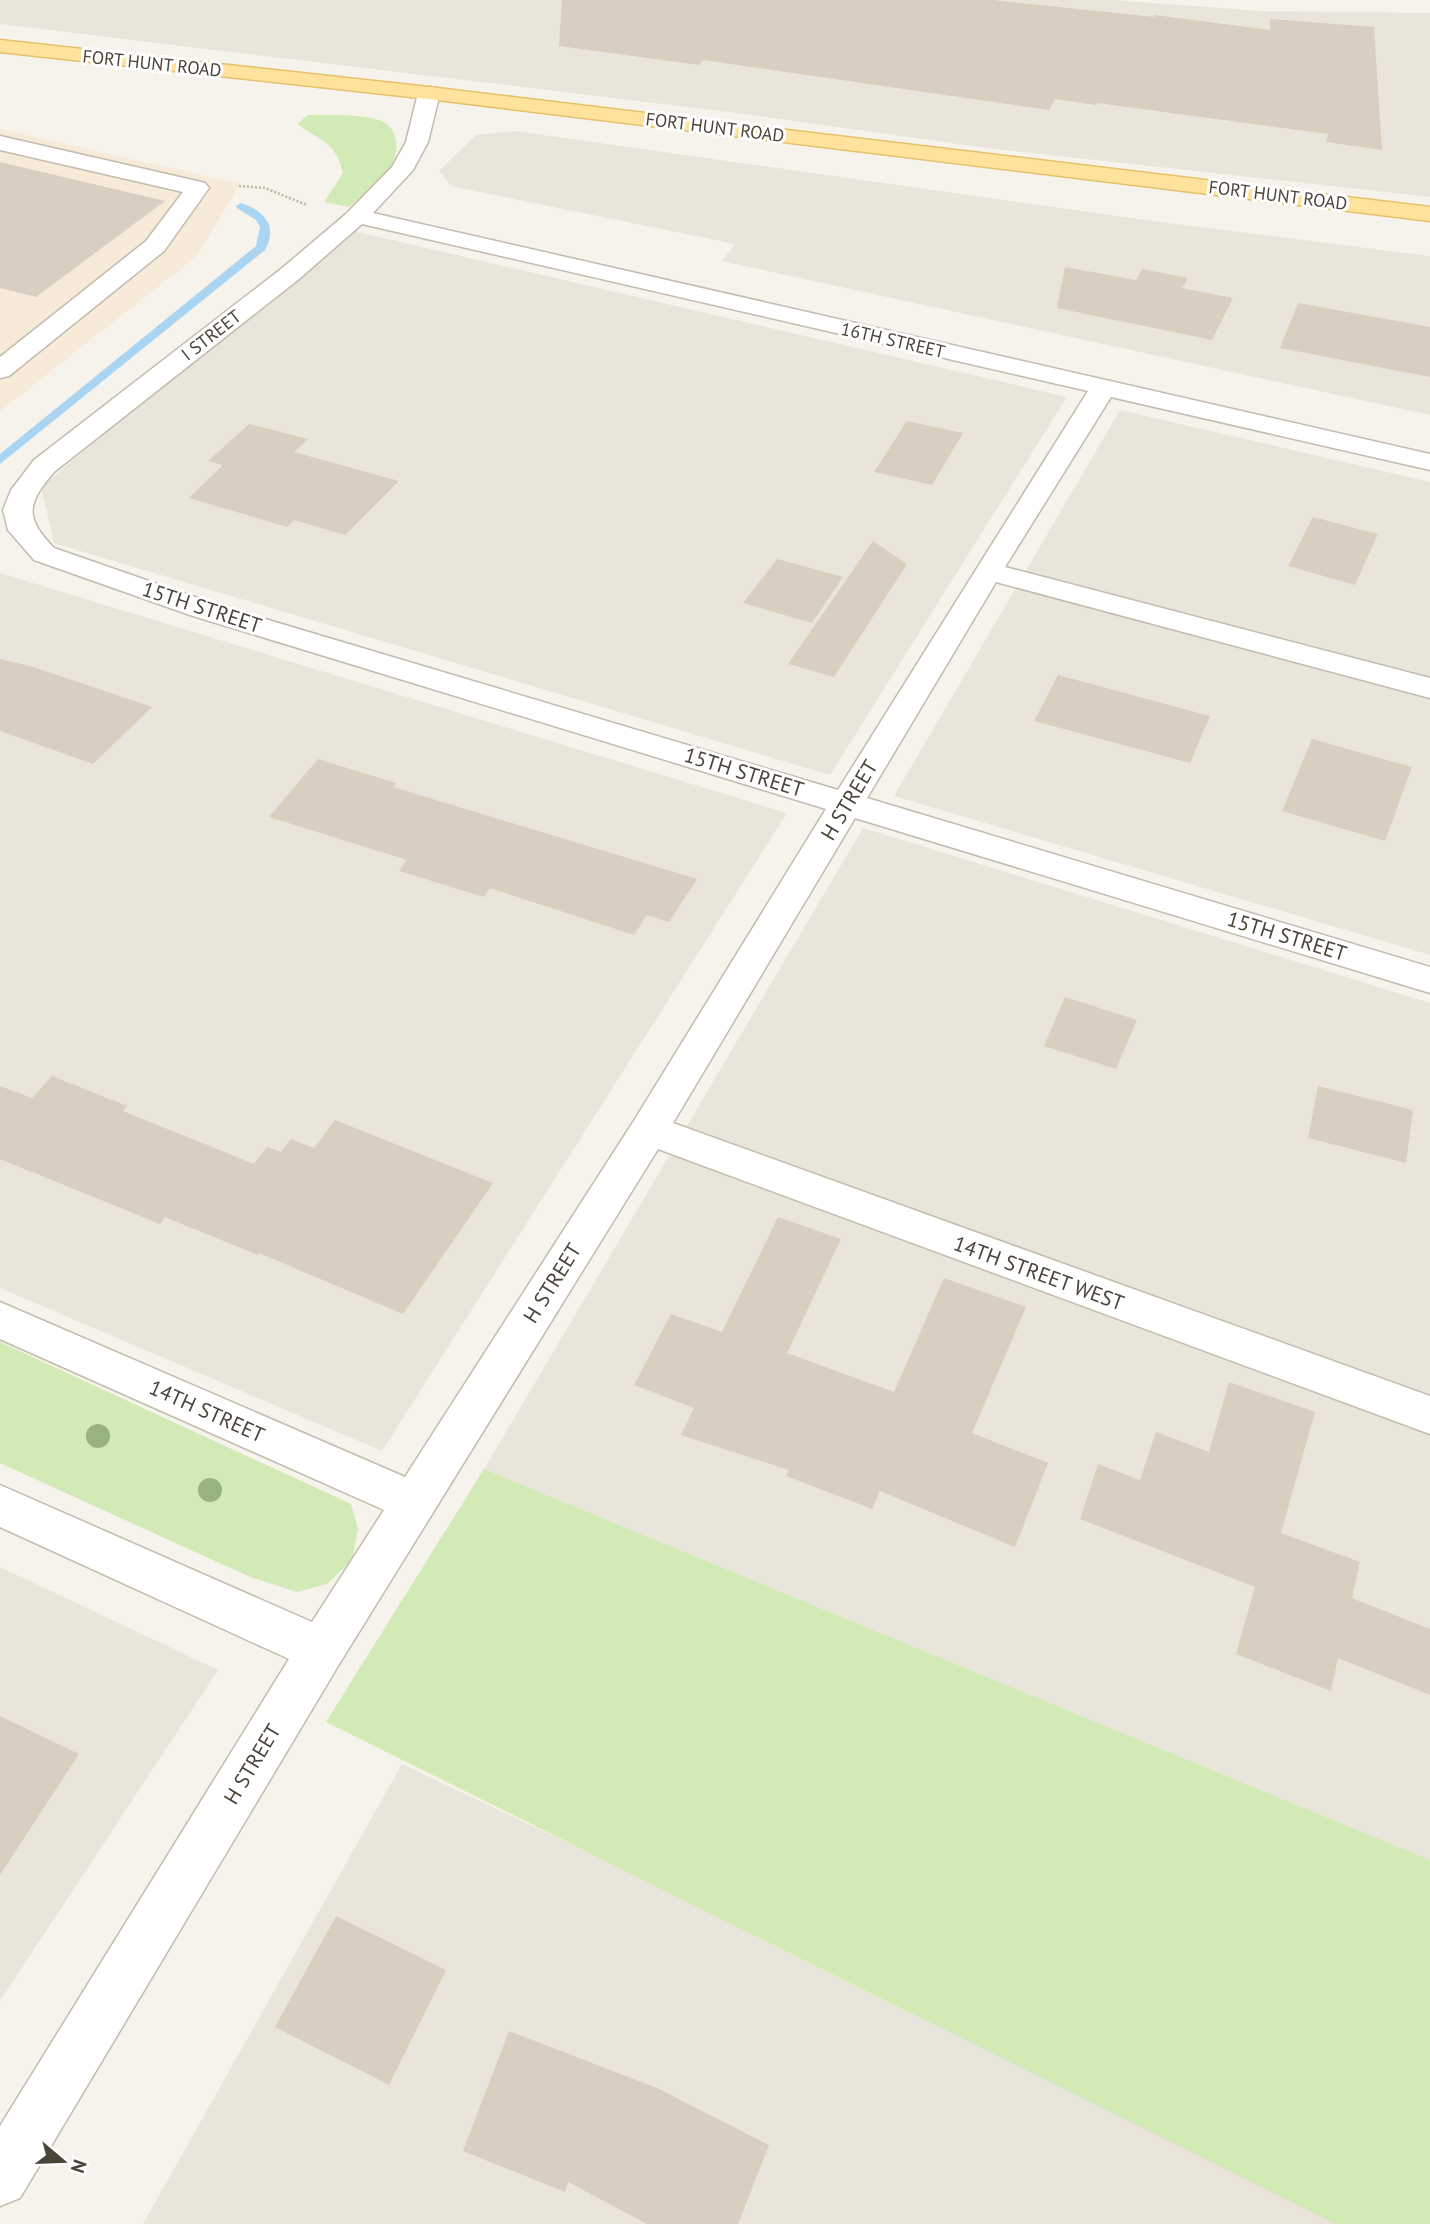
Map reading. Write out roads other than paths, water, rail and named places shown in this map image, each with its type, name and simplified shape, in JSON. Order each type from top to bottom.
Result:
[{"type":"main road","name":"FORT HUNT ROAD","points":[[0,46],[429,93],[1430,214]]},
{"type":"street","name":"I STREET","points":[[60,559],[44,554],[25,536],[19,520],[18,503],[22,491],[44,466],[290,274],[356,217],[402,170],[417,142],[429,93]]},
{"type":"street","points":[[0,143],[197,188],[155,246],[0,370]]},
{"type":"street","name":"16TH STREET","points":[[356,217],[1430,462]]},
{"type":"street","name":"H STREET","points":[[0,2178],[321,1650],[649,1130],[988,571],[1103,388]]},
{"type":"street","name":"15TH STREET","points":[[60,559],[204,610],[1430,980]]},
{"type":"street","points":[[988,571],[1430,688]]},
{"type":"street","name":"14TH STREET WEST","points":[[649,1130],[1430,1415]]},
{"type":"street","name":"14TH STREET","points":[[0,1320],[414,1502]]},
{"type":"street","points":[[0,1506],[321,1650]]},
{"type":"waterway","points":[[0,460],[261,248],[266,233],[264,222],[255,213],[241,206]]}]
